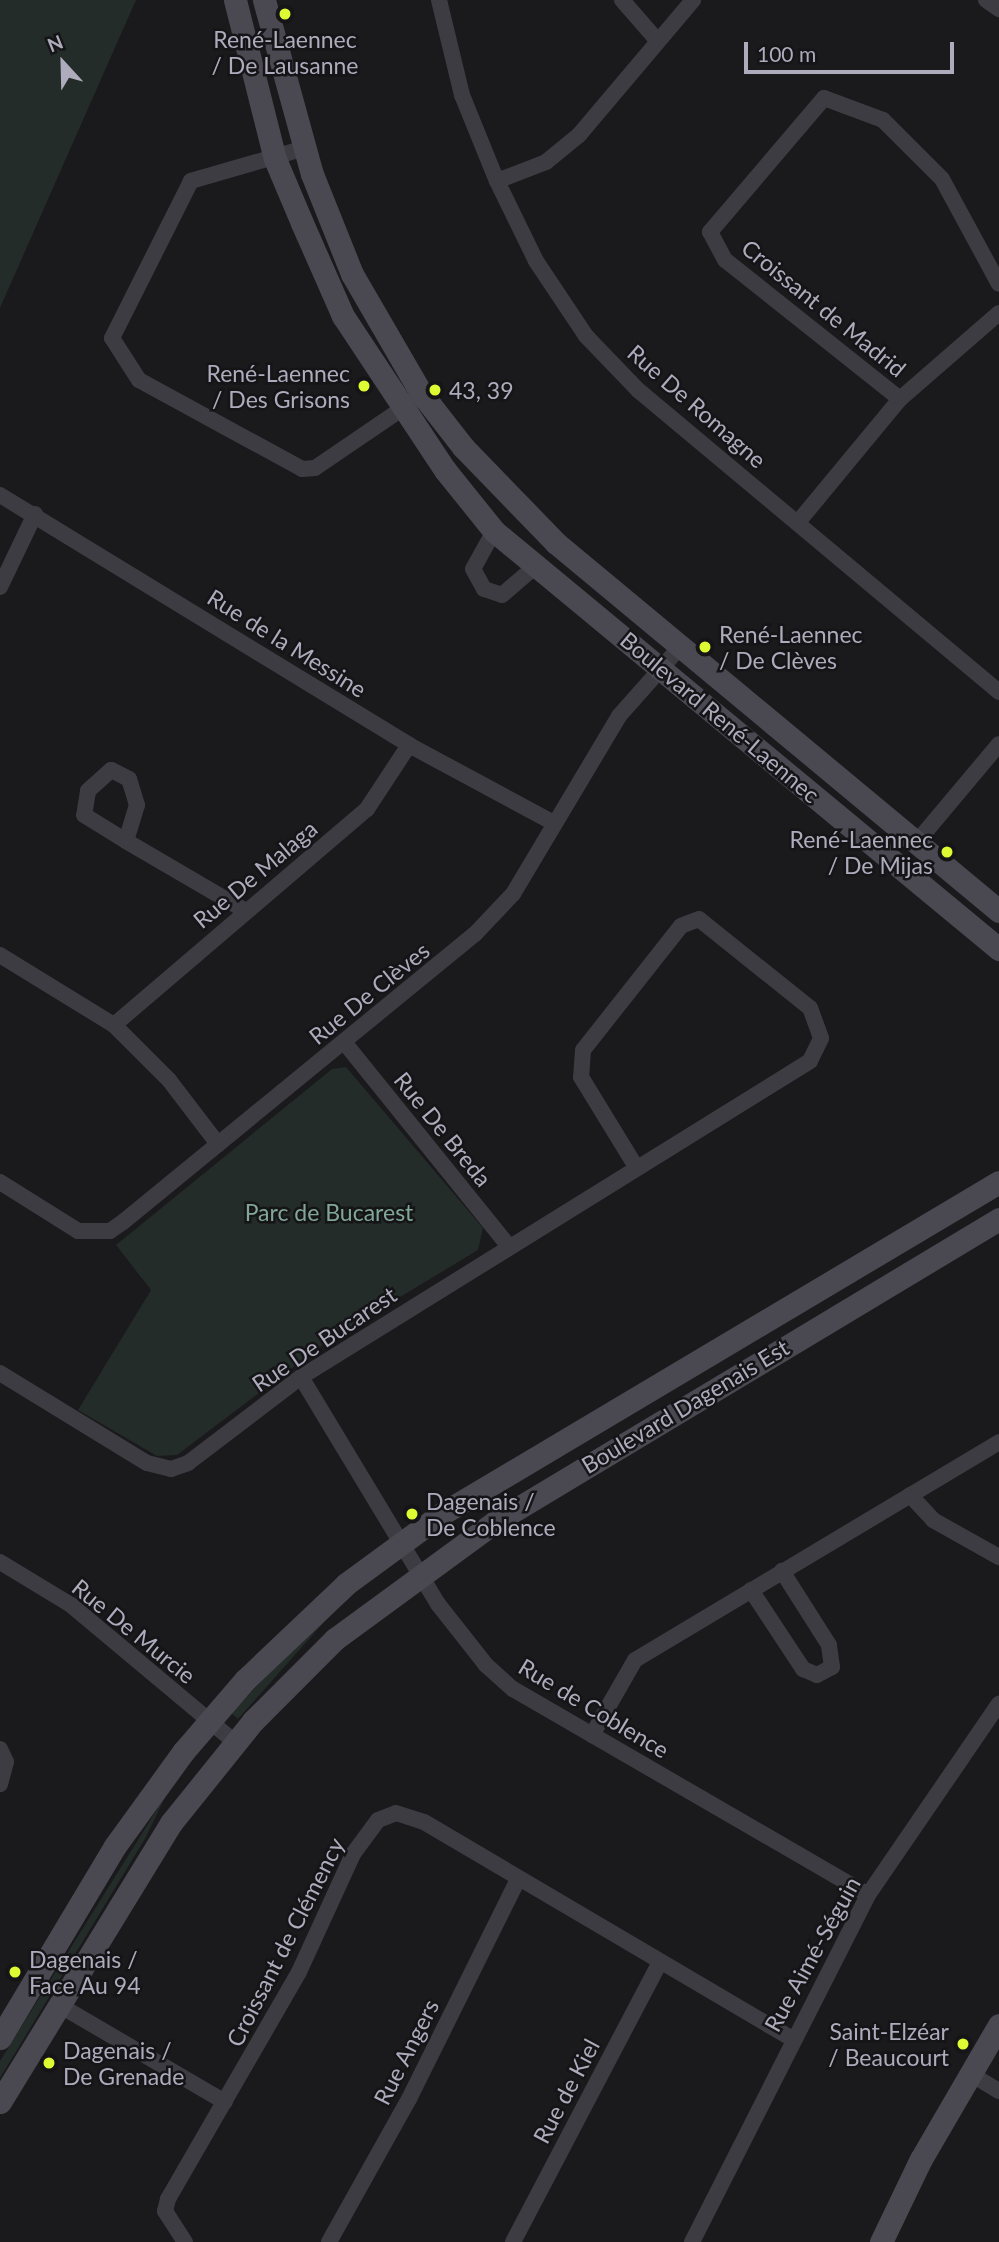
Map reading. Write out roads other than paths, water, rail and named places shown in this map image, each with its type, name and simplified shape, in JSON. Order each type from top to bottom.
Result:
[{"type":"street","name":"Boulevard René-Laennec","points":[[235,0],[275,159],[344,316],[402,410],[495,531],[999,949]]},
{"type":"street","name":"Boulevard René-Laennec","points":[[264,0],[305,148],[352,274],[421,393],[518,508],[999,911]]},
{"type":"street","name":"Rue De Romagne","points":[[439,0],[462,95],[497,181],[536,261],[586,336],[638,390],[799,521],[999,692]]},
{"type":"street","points":[[622,0],[656,39]]},
{"type":"street","points":[[986,0],[999,9]]},
{"type":"street","points":[[497,181],[546,162],[579,135],[688,2]]},
{"type":"street","name":"Croissant de Madrid","points":[[900,399],[725,260],[709,232],[824,99],[883,120],[942,179],[999,284]]},
{"type":"street","points":[[305,148],[275,159],[191,181],[115,324],[112,338],[124,364],[175,403],[302,469],[316,468],[402,410],[421,393]]},
{"type":"street","points":[[799,521],[900,399],[999,313]]},
{"type":"street","name":"Rue de la Messine","points":[[0,495],[35,514],[409,746],[554,823]]},
{"type":"street","points":[[0,587],[35,514]]},
{"type":"street","points":[[495,531],[473,569],[484,589],[502,595],[538,564]]},
{"type":"street","name":"Rue De Clèves","points":[[0,1182],[78,1231],[110,1231],[428,977],[494,914],[620,716],[681,646]]},
{"type":"street","points":[[916,843],[999,744]]},
{"type":"street","name":"Rue De Malaga","points":[[114,1025],[368,809],[409,746]]},
{"type":"street","points":[[125,841],[246,911]]},
{"type":"street","name":"Rue De Bucarest","points":[[0,1373],[147,1463],[171,1469],[232,1434],[301,1377],[635,1165],[810,1061],[821,1038],[810,1008],[699,919],[681,926],[583,1051],[581,1077],[635,1165]]},
{"type":"street","points":[[0,955],[114,1025],[169,1080],[218,1144]]},
{"type":"street","name":"Rue De Breda","points":[[344,1042],[508,1245]]},
{"type":"street","name":"Boulevard Dagenais Est","points":[[0,2038],[115,1846],[209,1721],[296,1629],[400,1542],[999,1182]]},
{"type":"street","name":"Boulevard Dagenais Est","points":[[0,2102],[159,1841],[235,1742],[317,1655],[419,1573],[999,1219]]},
{"type":"street","name":"Rue de Coblence","points":[[301,1377],[419,1573],[486,1665],[592,1735],[868,1895]]},
{"type":"street","points":[[592,1735],[635,1660],[999,1442]]},
{"type":"street","points":[[910,1495],[933,1520],[999,1557]]},
{"type":"street","name":"Rue De Murcie","points":[[0,1562],[71,1605],[235,1742]]},
{"type":"street","points":[[751,1590],[803,1669],[817,1675],[832,1667],[829,1645],[782,1571]]},
{"type":"street","name":"Rue Aimé-Séguin","points":[[692,2242],[790,2038],[868,1895],[999,1704]]},
{"type":"street","points":[[0,1749],[6,1762],[0,1784]]},
{"type":"street","name":"Croissant de Clémency","points":[[186,2242],[165,2211],[168,2199],[299,1972],[353,1854],[378,1820],[396,1813],[424,1822],[790,2038]]},
{"type":"street","name":"Rue Angers","points":[[329,2242],[409,2099],[518,1879]]},
{"type":"street","name":"Rue de Kiel","points":[[513,2242],[660,1962]]},
{"type":"street","points":[[59,2005],[225,2102]]},
{"type":"street","points":[[881,2242],[969,2073],[992,2050],[999,2025]]},
{"type":"street","points":[[969,2073],[999,2091]]},
{"type":"place","name":"René-Laennec / De Lausanne","points":[[285,14]]},
{"type":"place","name":"René-Laennec / Des Grisons","points":[[364,386]]},
{"type":"place","name":"43, 39","points":[[435,390]]},
{"type":"place","name":"René-Laennec / De Clèves","points":[[705,647]]},
{"type":"place","name":"René-Laennec / De Mijas","points":[[947,852]]},
{"type":"place","name":"Dagenais / De Coblence","points":[[412,1514]]},
{"type":"place","name":"Dagenais / Face Au 94","points":[[15,1972]]},
{"type":"place","name":"Saint-Elzéar / Beaucourt","points":[[963,2044]]},
{"type":"place","name":"Dagenais / De Grenade","points":[[49,2063]]},
{"type":"park label","name":"Parc de Bucarest","points":[[329,1212]]}]
